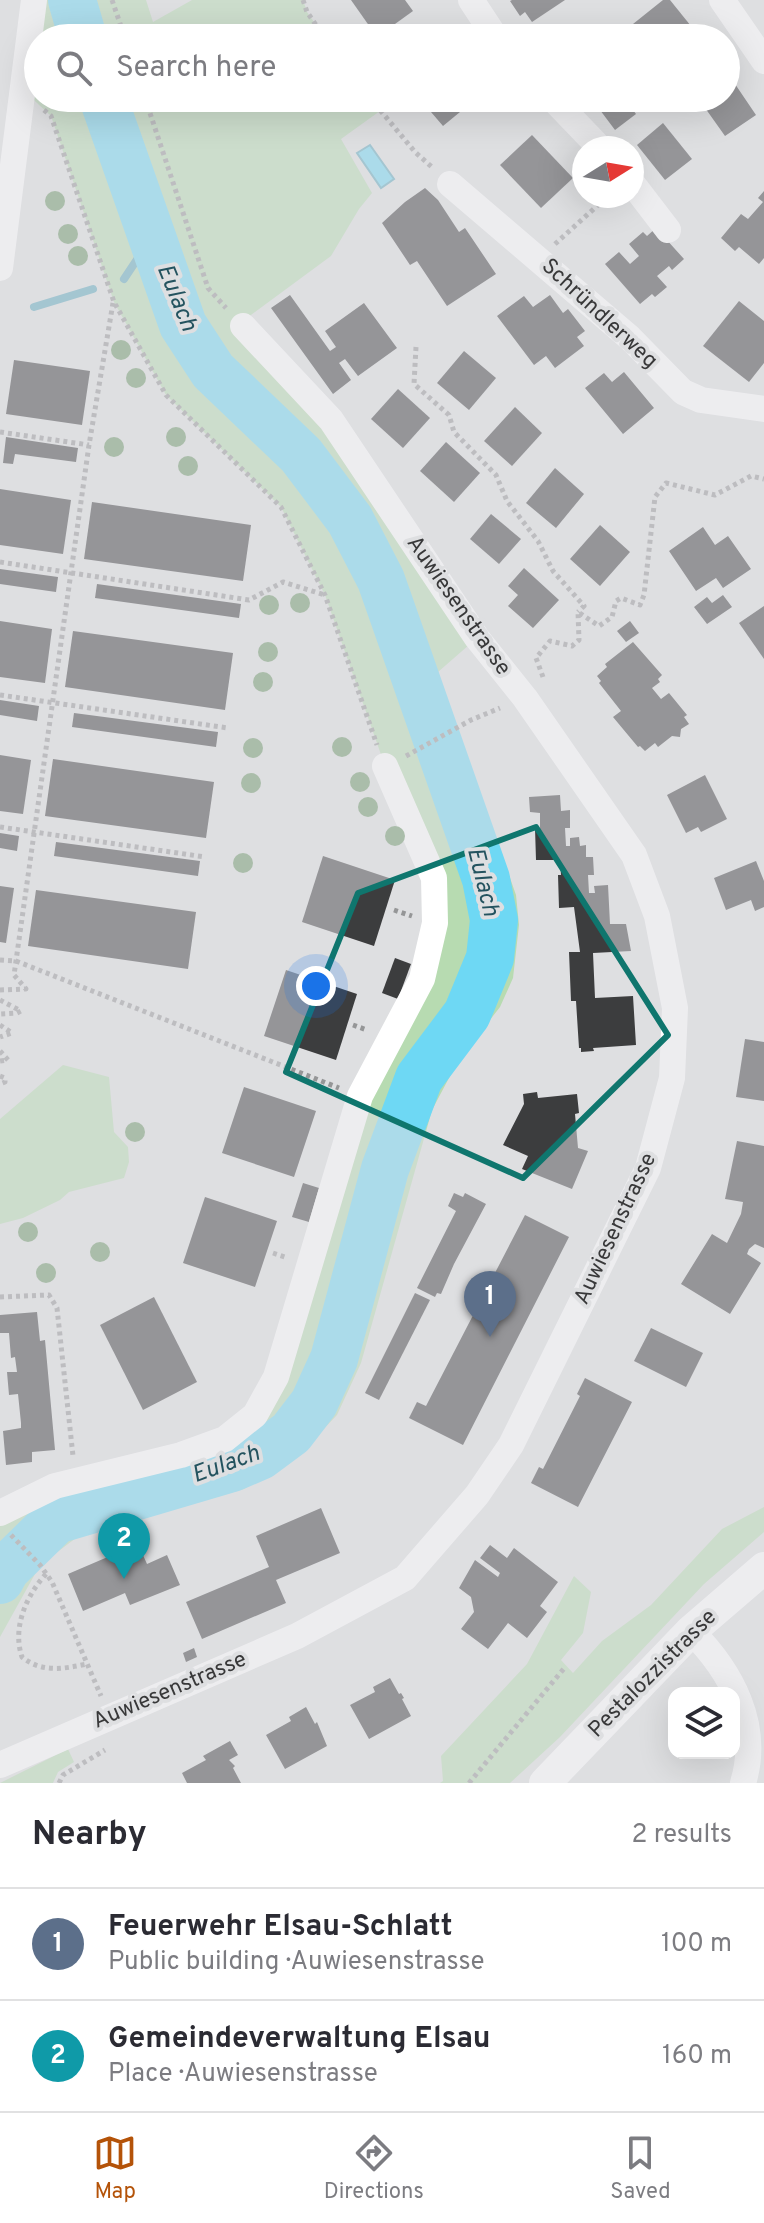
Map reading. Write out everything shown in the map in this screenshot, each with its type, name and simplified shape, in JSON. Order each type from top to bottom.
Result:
[{"type":"main road","name":"Pestalozzistrasse","points":[[545,1783],[691,1631],[764,1568]]},
{"type":"street","points":[[471,0],[487,24]]},
{"type":"street","points":[[722,0],[739,24]]},
{"type":"street","points":[[31,24],[33,3]]},
{"type":"street","points":[[740,26],[764,61]]},
{"type":"street","points":[[0,268],[24,81]]},
{"type":"street","points":[[565,112],[588,136]]},
{"type":"street","name":"Schründlerweg","points":[[450,184],[630,338],[683,392],[701,400],[764,409]]},
{"type":"street","points":[[644,199],[668,230]]},
{"type":"street","name":"Auwiesenstrasse","points":[[0,1765],[297,1636],[405,1578],[477,1495],[511,1445],[648,1168],[672,1078],[675,1008],[657,916],[634,855],[525,698],[477,638],[331,420],[243,326]]},
{"type":"street","points":[[4,1523],[55,1486],[181,1455],[225,1439],[255,1415],[276,1377],[360,1096],[422,979],[435,923],[434,878],[393,763]]},
{"type":"street","points":[[691,1631],[723,1668],[738,1695],[748,1732],[743,1783]]},
{"type":"path","points":[[112,0],[120,24]]},
{"type":"path","points":[[303,0],[315,24]]},
{"type":"path","points":[[47,112],[51,116],[114,302],[166,395],[281,507],[325,595],[365,715]]},
{"type":"path","points":[[150,112],[208,288],[243,326]]},
{"type":"path","points":[[382,112],[415,152],[450,184]]},
{"type":"path","points":[[565,235],[595,208]]},
{"type":"path","points":[[0,990],[26,989],[14,975],[89,445],[114,302]]},
{"type":"path","points":[[416,347],[414,384],[449,415],[454,432],[496,475],[507,501],[538,541],[553,571],[584,606],[578,612],[579,640],[572,646],[550,641],[536,658],[545,683],[525,698]]},
{"type":"path","points":[[0,432],[89,445]]},
{"type":"path","points":[[578,612],[599,626],[612,617],[616,601],[621,598],[640,605],[644,595],[655,497],[666,483],[715,495],[751,476],[764,479]]},
{"type":"path","points":[[0,562],[249,600],[283,582],[325,595]]},
{"type":"path","points":[[0,695],[228,728]]},
{"type":"path","points":[[393,763],[471,720]]},
{"type":"path","points":[[0,827],[205,857]]},
{"type":"path","points":[[0,960],[16,961],[360,1096]]},
{"type":"path","points":[[0,1000],[21,1011],[0,1014]]},
{"type":"path","points":[[0,1025],[12,1033],[0,1037]]},
{"type":"path","points":[[0,1051],[8,1060],[0,1061]]},
{"type":"path","points":[[0,1076],[5,1078],[5,1082],[0,1084]]},
{"type":"path","points":[[0,1297],[49,1295],[57,1308],[75,1481]]},
{"type":"path","points":[[4,1523],[46,1574],[110,1717]]},
{"type":"path","points":[[46,1574],[33,1587],[17,1632],[22,1657],[32,1665],[46,1669],[87,1664]]},
{"type":"path","points":[[469,1783],[566,1666]]},
{"type":"path","points":[[59,1783],[63,1775],[93,1757]]},
{"type":"highlighted area","points":[[536,827],[668,1035],[523,1178],[286,1072],[358,893]]},
{"type":"green space","points":[[31,0],[146,0],[153,22],[192,0],[303,0],[315,24],[29,24]]},
{"type":"green space","points":[[47,112],[379,112],[341,139],[372,193],[331,256],[240,323],[331,420],[477,638],[438,672],[516,895],[519,925],[513,978],[500,1007],[458,1061],[432,1110],[361,1363],[337,1415],[296,1458],[244,1489],[76,1538],[40,1565],[0,1637],[0,1513],[125,1468],[255,1415],[360,1096],[435,923],[385,766],[325,595],[281,507],[166,395],[114,302],[51,116]]},
{"type":"green space","points":[[63,1065],[109,1077],[114,1132],[128,1147],[129,1162],[124,1178],[69,1192],[60,1200],[23,1218],[0,1224],[0,1119]]},
{"type":"green space","points":[[764,1507],[764,1532],[704,1584],[560,1737],[510,1783],[440,1783],[443,1781],[441,1756],[527,1664],[574,1576],[591,1592],[583,1633],[561,1660],[573,1673],[602,1641],[651,1605],[722,1529]]},
{"type":"green space","points":[[68,1749],[74,1762],[58,1772],[53,1783],[0,1783]]},
{"type":"water","points":[[370,145],[394,179],[381,188],[357,153]]},
{"type":"building","points":[[351,0],[405,0],[413,11],[395,24],[368,24]]},
{"type":"building","points":[[512,0],[565,0],[532,22],[525,12],[520,16]]},
{"type":"building","points":[[663,0],[670,0],[689,24],[633,24]]},
{"type":"building","points":[[740,91],[756,115],[725,136],[708,112],[740,112]]},
{"type":"building","points":[[431,112],[460,112],[443,126]]},
{"type":"building","points":[[602,112],[634,112],[636,114],[615,130]]},
{"type":"building","points":[[663,123],[692,159],[665,180],[644,154],[644,139]]},
{"type":"building","points":[[532,135],[572,179],[541,208],[500,165]]},
{"type":"building","points":[[425,188],[438,200],[459,232],[465,228],[496,274],[447,306],[417,261],[410,265],[382,223]]},
{"type":"building","points":[[764,191],[764,258],[759,264],[739,247],[735,251],[721,238],[741,214],[748,219],[763,202],[758,198]]},
{"type":"building","points":[[656,228],[684,259],[672,270],[669,266],[657,276],[667,287],[640,304],[605,264],[619,252],[630,264],[639,256],[629,244],[643,232],[647,236]]},
{"type":"building","points":[[290,295],[330,351],[336,347],[325,331],[364,303],[397,348],[358,376],[345,359],[339,363],[351,380],[333,394],[271,308]]},
{"type":"building","points":[[550,295],[563,313],[568,309],[585,331],[577,337],[584,346],[555,368],[546,356],[534,365],[497,316],[524,296],[533,307]]},
{"type":"building","points":[[739,301],[764,321],[764,363],[749,382],[703,346]]},
{"type":"building","points":[[464,351],[496,378],[469,410],[437,383]]},
{"type":"building","points":[[14,360],[90,371],[82,425],[6,414]]},
{"type":"building","points":[[624,372],[654,408],[623,434],[585,388],[604,373],[612,382]]},
{"type":"building","points":[[398,389],[430,418],[403,448],[371,419]]},
{"type":"building","points":[[515,407],[542,433],[512,466],[484,441]]},
{"type":"building","points":[[6,437],[78,448],[76,462],[15,454],[13,464],[3,463]]},
{"type":"building","points":[[446,442],[480,473],[454,502],[420,471]]},
{"type":"building","points":[[555,468],[584,494],[556,528],[526,503]]},
{"type":"building","points":[[0,489],[71,500],[63,554],[0,545]]},
{"type":"building","points":[[92,502],[251,525],[243,581],[84,559]]},
{"type":"building","points":[[491,514],[521,539],[499,564],[470,539]]},
{"type":"building","points":[[600,525],[630,552],[600,586],[570,559]]},
{"type":"building","points":[[703,527],[715,545],[728,536],[751,569],[723,588],[716,578],[696,591],[669,551]]},
{"type":"building","points":[[524,568],[559,600],[533,628],[508,606],[518,595],[508,586]]},
{"type":"building","points":[[0,569],[58,577],[56,592],[0,584]]},
{"type":"building","points":[[97,584],[241,604],[239,618],[95,598]]},
{"type":"building","points":[[723,595],[732,607],[707,624],[694,607],[707,597],[712,603]]},
{"type":"building","points":[[764,606],[764,659],[739,623]]},
{"type":"building","points":[[0,621],[52,629],[45,683],[0,677]]},
{"type":"building","points":[[630,621],[639,633],[626,642],[617,631]]},
{"type":"building","points":[[73,631],[233,653],[225,710],[65,687]]},
{"type":"building","points":[[633,642],[662,675],[658,679],[660,682],[652,688],[661,699],[669,693],[687,715],[684,717],[689,724],[681,729],[680,737],[672,736],[658,747],[655,743],[645,751],[613,717],[621,711],[597,676],[607,667],[605,664]]},
{"type":"building","points":[[0,700],[39,706],[37,721],[0,715]]},
{"type":"building","points":[[74,713],[218,732],[216,747],[72,727]]},
{"type":"building","points":[[0,755],[31,760],[23,814],[0,811]]},
{"type":"building","points":[[53,759],[214,782],[206,838],[45,816]]},
{"type":"building","points":[[705,775],[727,819],[701,832],[698,827],[686,833],[667,795]]},
{"type":"building","points":[[560,795],[561,811],[570,810],[570,828],[565,828],[566,846],[570,846],[570,838],[579,837],[580,846],[586,845],[586,857],[593,857],[594,875],[588,875],[589,893],[595,893],[594,886],[608,885],[610,924],[626,924],[631,951],[593,953],[595,998],[633,996],[636,1045],[593,1048],[594,1051],[581,1052],[579,1048],[576,1001],[571,1001],[569,952],[580,952],[574,907],[559,908],[560,860],[536,860],[535,828],[540,828],[540,813],[530,812],[529,797]]},
{"type":"building","points":[[0,833],[19,836],[17,851],[0,848]]},
{"type":"building","points":[[56,842],[200,861],[198,876],[54,856]]},
{"type":"building","points":[[323,856],[395,880],[374,946],[302,922]]},
{"type":"building","points":[[756,861],[764,881],[764,907],[755,911],[751,900],[726,910],[714,878]]},
{"type":"building","points":[[0,886],[14,888],[6,943],[0,942]]},
{"type":"building","points":[[36,890],[196,912],[188,969],[28,946]]},
{"type":"building","points":[[395,958],[411,964],[398,999],[382,993]]},
{"type":"building","points":[[286,970],[357,994],[336,1060],[264,1036]]},
{"type":"building","points":[[745,1039],[764,1042],[764,1101],[736,1097]]},
{"type":"building","points":[[244,1087],[316,1111],[294,1177],[222,1153]]},
{"type":"building","points":[[537,1092],[538,1098],[577,1094],[578,1148],[588,1151],[572,1189],[522,1169],[528,1156],[503,1145],[524,1104],[523,1094]]},
{"type":"building","points":[[737,1141],[764,1146],[764,1248],[755,1244],[749,1249],[747,1254],[761,1263],[730,1314],[681,1284],[712,1234],[727,1243],[741,1214],[743,1202],[725,1199]]},
{"type":"building","points":[[303,1183],[319,1188],[309,1222],[292,1217]]},
{"type":"building","points":[[454,1193],[463,1197],[465,1193],[486,1204],[441,1294],[437,1293],[435,1297],[417,1288],[456,1211],[448,1206]]},
{"type":"building","points":[[205,1197],[277,1221],[255,1287],[183,1263]]},
{"type":"building","points":[[525,1215],[569,1237],[463,1445],[409,1418],[417,1402],[426,1406]]},
{"type":"building","points":[[415,1293],[430,1300],[379,1400],[365,1393]]},
{"type":"building","points":[[154,1297],[197,1382],[143,1410],[100,1325]]},
{"type":"building","points":[[37,1312],[40,1341],[45,1340],[55,1450],[32,1452],[32,1462],[6,1465],[3,1431],[21,1428],[21,1423],[18,1394],[9,1395],[7,1372],[17,1372],[15,1357],[11,1358],[9,1333],[0,1333],[0,1315]]},
{"type":"building","points":[[651,1328],[703,1353],[686,1387],[634,1361]]},
{"type":"building","points":[[585,1378],[632,1402],[578,1507],[531,1483],[539,1467],[543,1469],[580,1396],[577,1394]]},
{"type":"building","points":[[321,1508],[340,1553],[276,1580],[286,1603],[202,1639],[186,1602],[269,1567],[256,1536]]},
{"type":"building","points":[[138,1544],[147,1564],[167,1555],[180,1585],[130,1605],[125,1593],[83,1611],[68,1574]]},
{"type":"building","points":[[490,1545],[507,1558],[514,1548],[558,1582],[540,1606],[547,1612],[527,1638],[508,1623],[488,1649],[461,1629],[474,1612],[471,1597],[459,1588],[475,1560],[498,1577],[500,1573],[480,1558]]},
{"type":"building","points":[[194,1648],[197,1657],[186,1662],[183,1653]]},
{"type":"building","points":[[390,1678],[404,1698],[411,1716],[369,1739],[350,1705],[375,1692],[373,1687]]},
{"type":"building","points":[[306,1707],[315,1724],[317,1722],[327,1746],[285,1769],[266,1735],[291,1721],[289,1717]]},
{"type":"building","points":[[230,1741],[238,1755],[229,1760],[235,1766],[233,1768],[241,1783],[187,1783],[182,1773],[206,1760],[203,1756]]},
{"type":"waterway","name":"Eulach","points":[[72,0],[79,24]]},
{"type":"waterway","name":"Eulach","points":[[0,1580],[6,1569],[56,1520],[232,1468],[260,1456],[291,1433],[314,1403],[334,1359],[385,1169],[419,1078],[467,1014],[490,958],[494,920],[486,879],[381,580],[350,520],[301,455],[213,371],[183,325],[108,112]]},
{"type":"waterway","points":[[124,279],[152,237]]},
{"type":"waterway","points":[[34,307],[93,289]]},
{"type":"place","name":"Feuerwehr Elsau-Schlatt","points":[[490,1337]]},
{"type":"place","name":"Gemeindeverwaltung Elsau","points":[[124,1579]]}]
